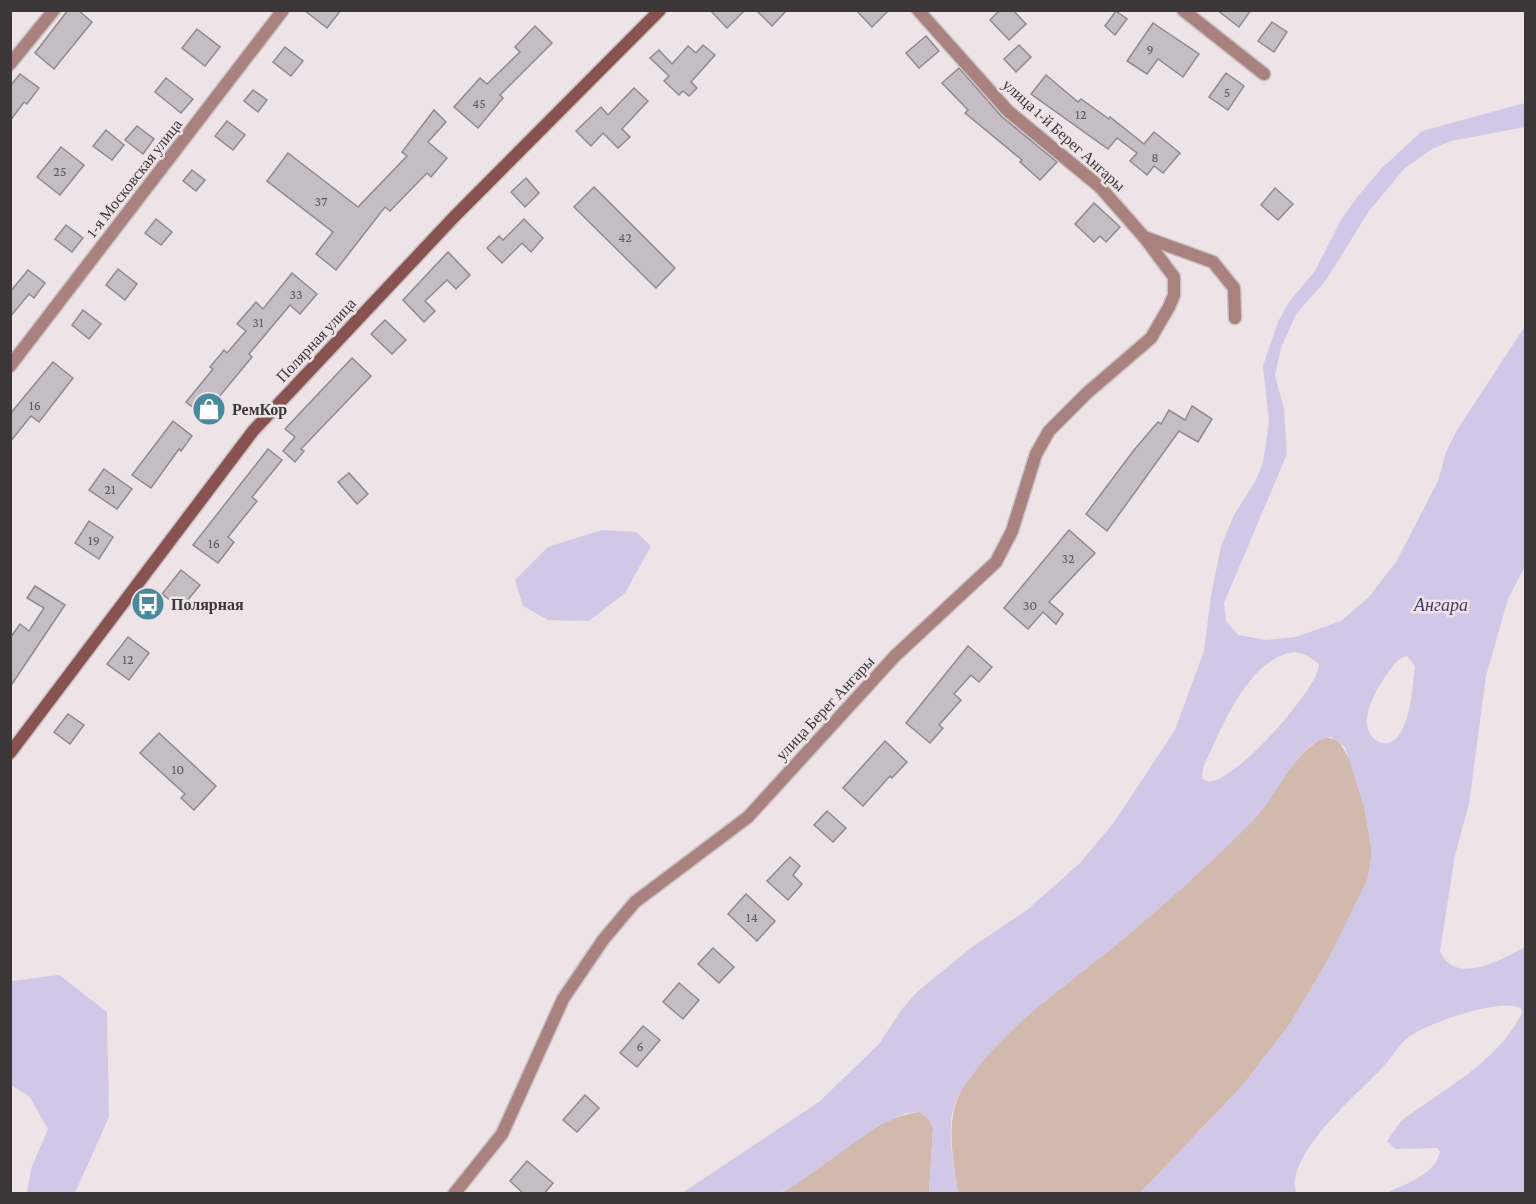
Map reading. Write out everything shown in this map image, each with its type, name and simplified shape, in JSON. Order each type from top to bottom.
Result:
[{"type":"main road","name":"Полярная улица","points":[[10,753],[252,431],[454,217],[660,10]]},
{"type":"street","points":[[10,64],[54,10]]},
{"type":"street","name":"1-я Московская улица","points":[[10,366],[283,10]]},
{"type":"street","name":"улица 1-й Берег Ангары","points":[[918,10],[1008,111],[1100,187],[1144,237],[1213,262],[1234,288],[1235,318]]},
{"type":"street","points":[[1183,10],[1264,74]]},
{"type":"street","name":"улица Берег Ангары","points":[[454,1194],[502,1134],[563,999],[603,940],[635,902],[748,817],[895,656],[996,562],[1012,531],[1036,454],[1049,431],[1087,393],[1151,338],[1169,307],[1174,295],[1174,277],[1144,237]]},
{"type":"shaded area","points":[[1324,737],[1338,740],[1350,760],[1365,810],[1372,853],[1368,878],[1328,960],[1290,1024],[1243,1085],[1140,1193],[958,1194],[951,1132],[952,1119],[960,1092],[974,1072],[1007,1034],[1044,1001],[1138,926],[1238,835],[1300,757]]},
{"type":"shaded area","points":[[919,1112],[928,1118],[933,1128],[929,1193],[779,1194],[864,1134],[900,1116]]},
{"type":"water","name":"Ангара","points":[[1525,103],[1525,127],[1451,141],[1432,149],[1405,168],[1369,211],[1326,280],[1296,314],[1281,348],[1275,375],[1284,409],[1287,454],[1224,603],[1226,621],[1238,635],[1266,640],[1296,637],[1341,621],[1368,598],[1396,562],[1438,481],[1446,452],[1457,430],[1525,326],[1525,566],[1508,599],[1486,676],[1469,804],[1455,855],[1440,951],[1447,962],[1467,969],[1492,963],[1525,947],[1525,1193],[1387,1193],[1426,1173],[1437,1160],[1440,1152],[1438,1148],[1396,1149],[1387,1141],[1401,1121],[1469,1073],[1499,1046],[1522,1013],[1521,1008],[1497,1006],[1445,1019],[1407,1038],[1312,1143],[1301,1161],[1296,1177],[1296,1193],[1140,1193],[1243,1085],[1290,1024],[1328,960],[1368,878],[1372,853],[1365,810],[1345,747],[1331,737],[1319,740],[1308,748],[1288,771],[1253,821],[1205,867],[1139,926],[1035,1009],[995,1047],[977,1068],[961,1091],[952,1115],[952,1155],[958,1193],[929,1193],[933,1128],[928,1118],[919,1112],[906,1113],[876,1127],[797,1184],[779,1193],[682,1193],[819,1102],[879,1044],[902,1009],[918,991],[972,947],[1027,910],[1080,863],[1115,821],[1175,730],[1204,651],[1211,596],[1221,546],[1234,515],[1255,482],[1263,462],[1269,422],[1263,366],[1278,322],[1289,302],[1315,271],[1341,220],[1358,196],[1382,168],[1422,131]],"holes":[[[1296,652],[1308,656],[1319,664],[1316,676],[1305,693],[1272,734],[1252,754],[1234,770],[1218,779],[1206,781],[1202,778],[1203,768],[1238,697],[1264,666],[1279,656]],[[1407,656],[1415,666],[1408,715],[1397,738],[1391,742],[1379,742],[1370,733],[1367,725],[1370,706],[1384,678],[1400,659]]]},
{"type":"water","points":[[602,530],[636,532],[651,546],[625,593],[589,621],[548,620],[523,606],[515,580],[548,547]]},
{"type":"water","points":[[59,975],[107,1012],[109,1117],[75,1193],[27,1193],[31,1169],[48,1129],[29,1096],[11,1085],[11,981]]},
{"type":"building","points":[[68,10],[78,10],[92,22],[54,69],[35,53]]},
{"type":"building","points":[[304,10],[341,10],[327,28]]},
{"type":"building","points":[[710,10],[745,10],[727,28]]},
{"type":"building","points":[[756,10],[787,10],[772,26]]},
{"type":"building","points":[[856,10],[889,10],[872,27]]},
{"type":"building","points":[[1000,10],[1013,10],[1026,24],[1009,40],[990,20]]},
{"type":"building","points":[[1217,10],[1251,10],[1239,27]]},
{"type":"building","points":[[1116,11],[1127,19],[1115,35],[1105,26]]},
{"type":"building","points":[[1272,22],[1287,32],[1274,52],[1258,41]]},
{"type":"building","points":[[1153,23],[1199,54],[1183,77],[1158,59],[1147,74],[1127,61]]},
{"type":"building","points":[[535,26],[552,43],[500,95],[503,98],[478,128],[454,107],[480,78],[487,84],[520,52],[515,47]]},
{"type":"building","points":[[197,29],[220,47],[205,66],[182,48]]},
{"type":"building","points":[[926,36],[939,51],[919,68],[906,53]]},
{"type":"building","points":[[703,45],[715,55],[691,82],[697,88],[689,96],[683,91],[679,95],[664,81],[669,76],[650,58],[659,50],[672,64],[688,46],[696,53]]},
{"type":"building","points":[[1019,45],[1031,57],[1016,72],[1004,59]]},
{"type":"building","points":[[285,47],[303,61],[291,76],[273,62]]},
{"type":"building","points":[[959,68],[1002,117],[1057,162],[1040,180],[1020,162],[1022,160],[965,113],[968,110],[942,83]]},
{"type":"building","points":[[1226,73],[1244,86],[1228,110],[1209,97]]},
{"type":"building","points":[[20,74],[39,88],[27,104],[24,102],[10,121],[10,86]]},
{"type":"building","points":[[1046,75],[1078,102],[1081,99],[1109,119],[1110,117],[1144,144],[1154,132],[1180,153],[1163,173],[1154,166],[1147,175],[1130,161],[1137,153],[1117,138],[1108,149],[1031,94]]},
{"type":"building","points":[[166,78],[193,99],[181,113],[155,92]]},
{"type":"building","points":[[634,88],[648,101],[622,129],[630,137],[618,148],[603,133],[591,146],[576,131],[601,107],[608,115]]},
{"type":"building","points":[[253,90],[267,100],[258,112],[244,101]]},
{"type":"building","points":[[434,110],[446,122],[428,142],[447,158],[431,177],[427,173],[390,211],[385,207],[336,270],[316,254],[333,232],[267,181],[288,153],[358,207],[407,156],[402,152]]},
{"type":"building","points":[[227,121],[245,135],[233,150],[215,136]]},
{"type":"building","points":[[137,126],[154,139],[143,154],[125,140]]},
{"type":"building","points":[[106,130],[124,145],[112,160],[93,146]]},
{"type":"building","points":[[61,147],[84,165],[60,195],[37,177]]},
{"type":"building","points":[[192,170],[205,180],[196,191],[183,181]]},
{"type":"building","points":[[526,178],[539,193],[525,207],[511,192]]},
{"type":"building","points":[[594,187],[675,268],[656,288],[574,207]]},
{"type":"building","points":[[1275,188],[1293,204],[1278,220],[1261,205]]},
{"type":"building","points":[[1094,203],[1120,227],[1106,242],[1100,236],[1094,242],[1075,224]]},
{"type":"building","points":[[156,219],[172,232],[161,245],[145,233]]},
{"type":"building","points":[[524,219],[543,238],[531,252],[522,243],[502,263],[487,248],[499,236],[503,240]]},
{"type":"building","points":[[66,225],[83,238],[72,252],[55,239]]},
{"type":"building","points":[[448,252],[470,275],[456,289],[447,280],[425,301],[435,311],[424,322],[403,300]]},
{"type":"building","points":[[118,269],[137,284],[125,300],[106,285]]},
{"type":"building","points":[[28,270],[45,283],[34,298],[29,294],[10,317],[10,292]]},
{"type":"building","points":[[292,273],[317,294],[300,314],[290,305],[249,354],[252,357],[218,398],[221,400],[207,418],[186,402],[213,369],[210,367],[224,350],[227,353],[246,331],[237,324],[256,302],[263,309]]},
{"type":"building","points":[[83,310],[101,324],[89,339],[72,325]]},
{"type":"building","points":[[385,320],[406,340],[392,354],[371,334]]},
{"type":"building","points":[[352,358],[371,376],[301,449],[304,451],[295,462],[283,451],[295,437],[285,429]]},
{"type":"building","points":[[53,362],[73,378],[39,422],[31,416],[10,442],[10,414]]},
{"type":"building","points":[[1192,406],[1212,419],[1198,442],[1179,431],[1107,531],[1086,514],[1134,450],[1158,422],[1161,424],[1169,410],[1185,420]]},
{"type":"building","points":[[173,421],[192,436],[181,451],[179,449],[151,488],[132,475]]},
{"type":"building","points":[[268,449],[282,460],[252,497],[257,501],[228,537],[234,542],[218,563],[193,545]]},
{"type":"building","points":[[104,469],[132,489],[117,509],[89,490]]},
{"type":"building","points":[[349,473],[368,494],[357,504],[338,482]]},
{"type":"building","points":[[89,521],[113,537],[99,559],[75,543]]},
{"type":"building","points":[[1069,530],[1095,553],[1049,602],[1063,614],[1056,624],[1043,612],[1028,629],[1004,608]]},
{"type":"building","points":[[181,570],[200,585],[181,608],[162,594]]},
{"type":"building","points":[[35,586],[65,605],[10,687],[10,638],[20,624],[29,631],[44,608],[27,598]]},
{"type":"building","points":[[128,637],[149,653],[129,680],[107,664]]},
{"type":"building","points":[[968,646],[992,667],[979,682],[971,675],[954,694],[961,700],[939,725],[943,728],[930,743],[906,723]]},
{"type":"building","points":[[68,714],[84,725],[70,744],[54,732]]},
{"type":"building","points":[[159,733],[216,786],[194,810],[181,798],[185,794],[140,753]]},
{"type":"building","points":[[885,741],[907,762],[892,778],[890,776],[863,806],[843,788]]},
{"type":"building","points":[[827,811],[846,828],[833,842],[814,825]]},
{"type":"building","points":[[790,857],[800,866],[793,875],[802,884],[788,900],[767,881]]},
{"type":"building","points":[[746,894],[775,921],[757,941],[728,914]]},
{"type":"building","points":[[713,948],[734,967],[719,983],[698,964]]},
{"type":"building","points":[[679,983],[699,1000],[683,1019],[663,1002]]},
{"type":"building","points":[[643,1026],[660,1040],[637,1067],[620,1053]]},
{"type":"building","points":[[585,1095],[599,1108],[577,1132],[563,1120]]},
{"type":"building","points":[[527,1161],[553,1183],[544,1194],[524,1194],[510,1181]]},
{"type":"place","name":"РемКор","points":[[209,409]]},
{"type":"place","name":"Полярная","points":[[148,604]]}]
